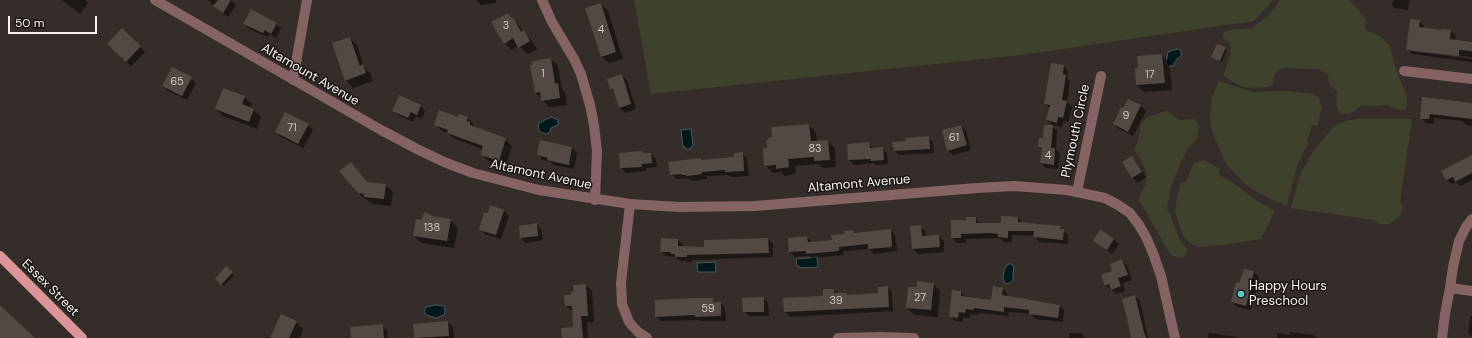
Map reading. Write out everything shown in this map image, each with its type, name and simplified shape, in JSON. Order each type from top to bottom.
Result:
[{"type":"main road","name":"Essex Street","points":[[0,256],[82,338]]},
{"type":"street","name":"Altamount Avenue","points":[[155,0],[197,26],[381,130],[432,156],[456,166]]},
{"type":"street","points":[[293,80],[307,0]]},
{"type":"street","points":[[542,0],[552,22],[574,58],[581,74],[590,105],[594,125],[596,151],[595,200]]},
{"type":"street","points":[[1404,71],[1472,79]]},
{"type":"street","name":"Plymouth Circle","points":[[1077,192],[1101,76]]},
{"type":"street","name":"Altamont Avenue","points":[[456,166],[519,186],[595,200],[679,207],[734,207],[998,187],[1036,187],[1097,196],[1118,204],[1130,213],[1139,225],[1153,253],[1161,276],[1176,338]]},
{"type":"street","points":[[630,204],[622,277],[622,304],[629,322],[638,332],[647,338]]},
{"type":"street","points":[[1442,338],[1453,267],[1459,241],[1466,227],[1472,220]]},
{"type":"street","points":[[1450,288],[1472,291]]},
{"type":"street","points":[[838,338],[880,336],[914,338]]},
{"type":"green space","points":[[634,0],[1273,0],[1254,21],[1021,55],[651,94]]},
{"type":"green space","points":[[1280,0],[1349,0],[1366,19],[1365,28],[1367,31],[1380,36],[1390,46],[1395,67],[1407,97],[1406,110],[1399,110],[1387,105],[1361,105],[1355,111],[1348,114],[1341,114],[1336,105],[1337,91],[1329,84],[1328,75],[1318,69],[1279,69],[1275,75],[1272,85],[1268,87],[1249,88],[1241,86],[1226,78],[1224,73],[1231,53],[1230,44],[1222,37],[1224,32],[1229,30],[1252,28],[1270,14]]},
{"type":"green space","points":[[1219,81],[1253,92],[1288,91],[1314,94],[1319,98],[1322,108],[1317,126],[1312,125],[1307,141],[1309,144],[1303,152],[1297,166],[1287,205],[1274,201],[1255,191],[1245,184],[1227,165],[1211,127],[1210,116],[1212,97]]},
{"type":"green space","points":[[1165,111],[1169,112],[1180,120],[1195,119],[1199,126],[1197,139],[1187,149],[1172,183],[1167,208],[1180,240],[1187,249],[1186,255],[1181,258],[1173,256],[1169,253],[1138,200],[1145,185],[1147,173],[1139,156],[1134,150],[1138,141],[1141,123],[1148,117]]},
{"type":"green space","points":[[1357,119],[1412,119],[1400,202],[1403,207],[1399,217],[1389,224],[1379,224],[1375,220],[1291,208],[1300,175],[1314,150],[1334,126],[1345,121]]},
{"type":"green space","points":[[1204,160],[1220,169],[1218,174],[1238,186],[1257,201],[1275,211],[1261,239],[1223,245],[1197,247],[1183,236],[1175,212],[1181,182],[1185,183],[1194,163]]},
{"type":"water","points":[[1177,49],[1181,50],[1181,56],[1176,60],[1173,66],[1168,66],[1166,62],[1168,52]]},
{"type":"water","points":[[551,117],[558,120],[558,125],[551,128],[550,132],[546,134],[540,132],[538,127],[539,123]]},
{"type":"water","points":[[691,129],[693,146],[691,149],[685,149],[685,147],[683,147],[681,130]]},
{"type":"water","points":[[817,257],[818,267],[800,268],[797,266],[796,259]]},
{"type":"water","points":[[715,262],[716,272],[698,272],[697,263]]},
{"type":"water","points":[[1008,264],[1011,264],[1014,267],[1013,281],[1008,284],[1004,282],[1003,278],[1004,270]]},
{"type":"water","points":[[435,305],[444,306],[444,315],[436,318],[426,315],[424,311],[426,307]]},
{"type":"building","points":[[218,0],[231,0],[223,13],[213,6]]},
{"type":"building","points":[[601,3],[616,52],[601,57],[585,8]]},
{"type":"building","points":[[251,9],[277,23],[271,34],[265,30],[263,33],[243,24]]},
{"type":"building","points":[[508,13],[511,18],[513,17],[521,32],[524,30],[530,41],[518,48],[513,38],[504,44],[491,22]]},
{"type":"building","points":[[1410,19],[1420,20],[1419,27],[1451,30],[1450,39],[1472,42],[1472,51],[1459,50],[1459,56],[1406,50]]},
{"type":"building","points":[[122,28],[141,46],[126,62],[107,44]]},
{"type":"building","points":[[350,37],[360,66],[363,64],[366,73],[345,81],[332,43]]},
{"type":"building","points":[[1217,44],[1226,47],[1220,61],[1211,57]]},
{"type":"building","points":[[1162,54],[1165,83],[1136,85],[1135,68],[1138,68],[1137,56]]},
{"type":"building","points":[[551,58],[555,84],[558,83],[560,98],[541,101],[540,92],[535,93],[530,65],[532,65],[532,61]]},
{"type":"building","points":[[1051,63],[1064,65],[1063,74],[1066,75],[1062,100],[1067,101],[1063,118],[1058,117],[1057,123],[1046,120],[1050,105],[1044,104]]},
{"type":"building","points":[[172,67],[192,77],[182,96],[162,86]]},
{"type":"building","points":[[622,74],[631,104],[619,108],[613,89],[610,89],[607,79]]},
{"type":"building","points":[[223,88],[245,96],[242,104],[254,109],[249,122],[215,109]]},
{"type":"building","points":[[399,95],[421,105],[417,115],[411,112],[408,118],[392,111]]},
{"type":"building","points":[[1422,97],[1472,103],[1472,119],[1430,114],[1429,119],[1420,119]]},
{"type":"building","points":[[1128,99],[1141,105],[1128,132],[1113,124],[1121,107],[1123,108]]},
{"type":"building","points":[[439,110],[458,117],[459,114],[468,117],[467,121],[470,122],[470,125],[506,138],[499,161],[481,155],[483,146],[447,133],[448,130],[434,125]]},
{"type":"building","points":[[285,112],[309,124],[298,144],[275,132]]},
{"type":"building","points":[[809,124],[811,141],[828,140],[830,160],[814,161],[814,157],[788,159],[789,167],[776,169],[776,165],[764,166],[763,148],[767,148],[766,140],[772,137],[771,127]]},
{"type":"building","points":[[961,125],[967,145],[947,151],[942,130]]},
{"type":"building","points":[[1044,125],[1053,125],[1051,148],[1055,148],[1054,165],[1040,163],[1042,148],[1038,147],[1039,138],[1043,138]]},
{"type":"building","points":[[929,136],[930,149],[894,151],[892,142],[906,141],[905,138]]},
{"type":"building","points":[[540,140],[572,147],[569,165],[547,160],[548,158],[537,155]]},
{"type":"building","points":[[869,142],[870,148],[883,147],[884,160],[848,160],[847,144]]},
{"type":"building","points":[[642,151],[642,153],[651,153],[652,163],[641,164],[642,167],[620,168],[619,153]]},
{"type":"building","points":[[743,152],[744,171],[725,172],[725,170],[702,172],[702,174],[687,176],[681,174],[670,175],[668,162],[701,158],[701,160],[734,157],[734,153]]},
{"type":"building","points":[[1472,155],[1472,173],[1455,182],[1453,177],[1446,180],[1441,171]]},
{"type":"building","points":[[1132,156],[1142,172],[1132,178],[1122,162]]},
{"type":"building","points":[[351,162],[367,182],[386,184],[384,199],[364,197],[364,194],[358,193],[339,171]]},
{"type":"building","points":[[490,205],[504,210],[496,235],[479,230],[484,212],[488,213]]},
{"type":"building","points":[[425,212],[433,216],[451,219],[447,241],[413,236],[416,219],[421,220]]},
{"type":"building","points":[[1001,216],[1018,217],[1018,222],[1061,226],[1060,229],[1064,229],[1063,240],[1033,237],[1034,231],[1008,231],[1008,238],[998,237],[998,234],[991,233],[961,234],[961,238],[951,238],[951,220],[966,220],[966,217],[976,217],[976,223],[1001,223]]},
{"type":"building","points":[[537,223],[538,236],[520,238],[519,226]]},
{"type":"building","points":[[921,225],[922,236],[939,235],[940,247],[912,249],[910,226]]},
{"type":"building","points":[[891,229],[892,247],[868,249],[868,244],[839,247],[839,251],[806,254],[806,251],[789,252],[788,238],[807,236],[808,242],[832,240],[831,235],[845,234],[844,231],[853,230],[854,233]]},
{"type":"building","points":[[1100,229],[1114,239],[1107,250],[1093,241]]},
{"type":"building","points":[[661,238],[678,239],[678,246],[704,247],[704,240],[768,238],[769,253],[687,255],[687,257],[675,257],[675,254],[671,254],[671,252],[660,252]]},
{"type":"building","points":[[1122,259],[1128,275],[1118,278],[1121,286],[1111,290],[1109,284],[1105,286],[1101,275],[1112,271],[1110,264]]},
{"type":"building","points":[[226,266],[233,272],[221,285],[215,279]]},
{"type":"building","name":"Happy Hours Preschool","points":[[1244,269],[1254,271],[1246,306],[1231,302],[1236,282],[1239,283]]},
{"type":"building","points":[[917,281],[934,283],[931,310],[906,308],[908,287],[917,287]]},
{"type":"building","points":[[586,284],[588,316],[581,316],[583,338],[562,338],[561,328],[573,327],[572,306],[565,306],[564,295],[571,295],[571,292],[574,291],[573,285]]},
{"type":"building","points":[[888,286],[889,307],[784,312],[783,298],[823,296],[823,289],[834,289],[834,293],[847,293],[847,295],[878,293],[878,287]]},
{"type":"building","points":[[993,286],[1003,288],[1002,295],[1060,305],[1058,318],[1029,314],[1029,310],[1004,307],[1004,312],[974,308],[974,310],[966,309],[965,313],[959,312],[958,318],[949,317],[952,290],[961,291],[961,296],[991,300]]},
{"type":"building","points":[[1135,295],[1146,338],[1131,338],[1122,299]]},
{"type":"building","points":[[764,297],[764,312],[743,312],[742,298]]},
{"type":"building","points":[[713,298],[713,302],[721,302],[721,316],[695,317],[695,315],[655,317],[655,300]]},
{"type":"building","points":[[0,305],[35,338],[0,338]]},
{"type":"building","points":[[281,314],[297,321],[289,338],[270,338]]},
{"type":"building","points":[[448,321],[449,336],[414,338],[413,324]]},
{"type":"building","points":[[383,324],[384,338],[351,338],[350,327]]},
{"type":"place","name":"Happy Hours Preschool","points":[[1241,294]]}]
